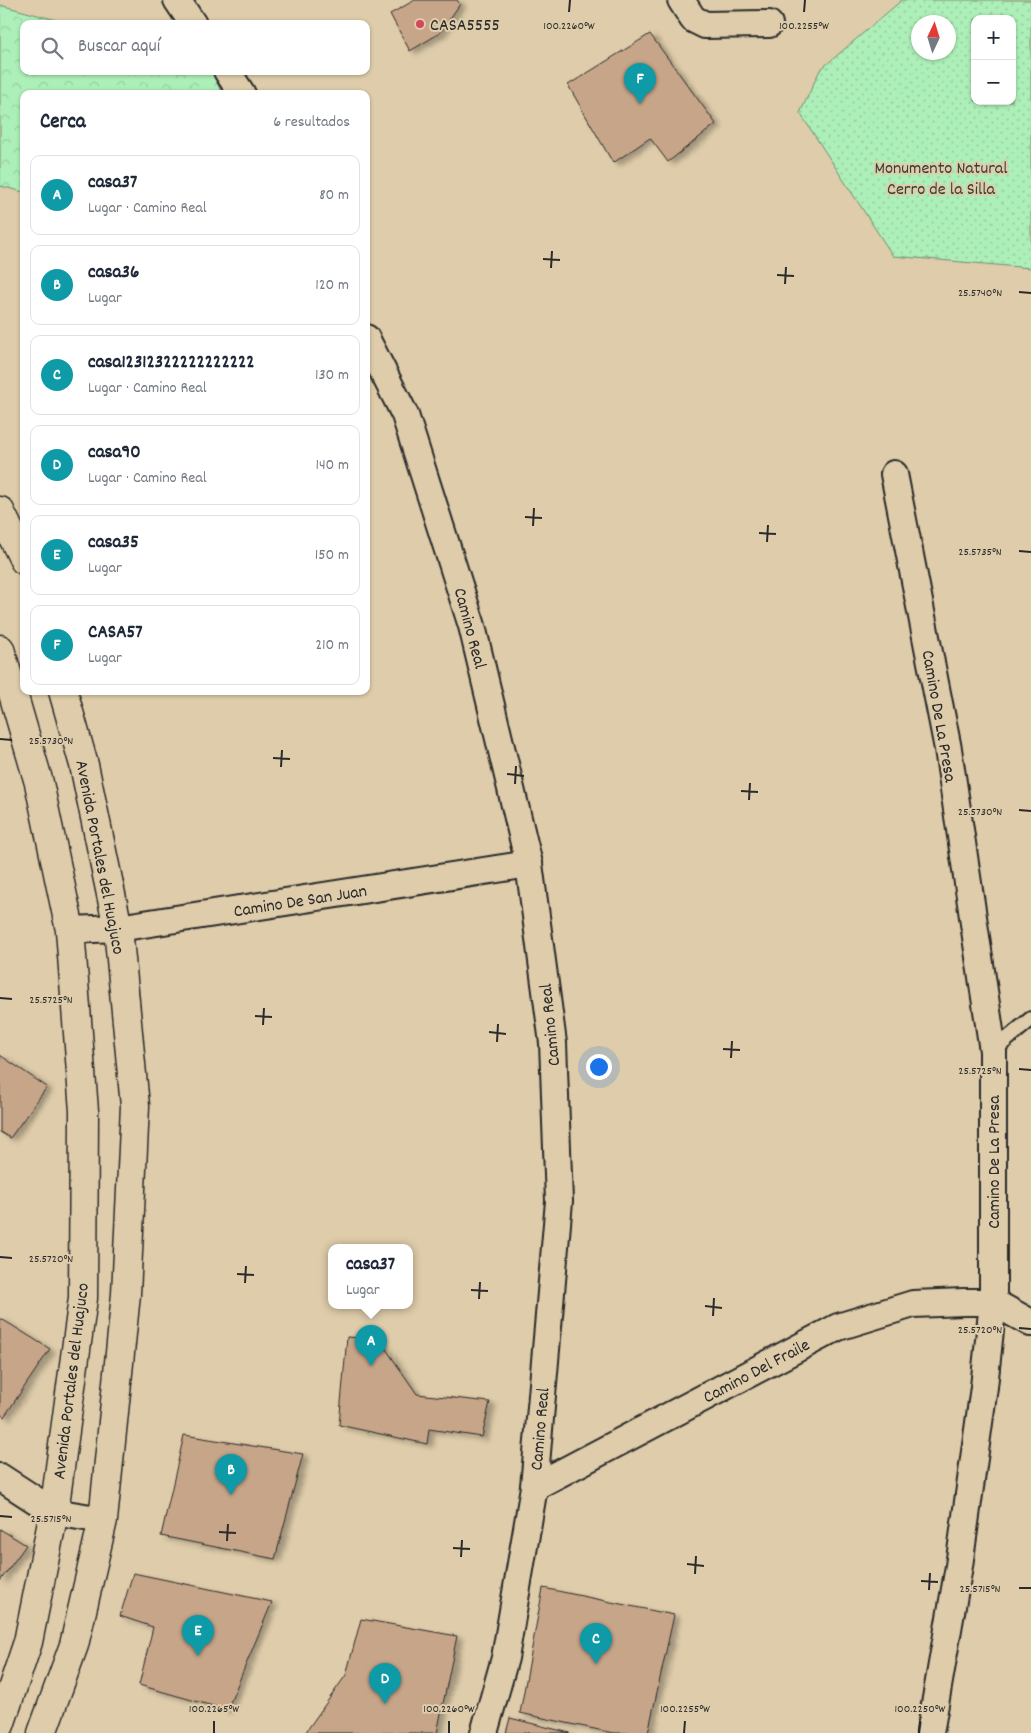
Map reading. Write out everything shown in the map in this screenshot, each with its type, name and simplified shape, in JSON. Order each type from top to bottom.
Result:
[{"type":"street","points":[[177,0],[191,20]]},
{"type":"street","points":[[681,0],[692,19],[705,26],[769,24]]},
{"type":"street","points":[[230,75],[239,90]]},
{"type":"street","name":"Camino Real","points":[[370,346],[405,415],[472,626],[529,864],[553,1043],[559,1202],[534,1487],[505,1658],[484,1733]]},
{"type":"street","name":"Camino De La Presa","points":[[894,474],[948,749],[993,1051],[992,1302],[984,1387],[960,1556],[930,1733]]},
{"type":"street","points":[[0,511],[20,552]]},
{"type":"street","name":"Avenida Portales del Huajuco","points":[[0,649],[39,783],[70,930],[84,1111],[83,1298],[54,1512],[28,1642],[0,1725]]},
{"type":"street","name":"Avenida Portales del Huajuco","points":[[42,1733],[74,1645],[104,1520],[126,1294],[135,1106],[118,928],[84,765],[64,695]]},
{"type":"street","name":"Camino De San Juan","points":[[70,930],[118,928],[529,864]]},
{"type":"street","points":[[992,1302],[1031,1323]]},
{"type":"street","name":"Camino Del Fraile","points":[[534,1487],[838,1327],[913,1304],[992,1302]]},
{"type":"street","points":[[0,1476],[54,1512],[104,1520]]},
{"type":"lane","points":[[993,1051],[1031,1019]]},
{"type":"green space","name":"Monumento Natural Cerro de la Silla","points":[[902,0],[1031,0],[1031,268],[893,256],[800,113],[820,70]]},
{"type":"green space","points":[[0,5],[56,20],[20,20],[20,75],[214,75],[220,90],[20,90],[20,191],[0,186]]},
{"type":"building","name":"CASA5555","points":[[415,0],[457,0],[460,4],[440,33],[410,51],[390,14]]},
{"type":"building","points":[[650,34],[716,124],[668,162],[650,138],[613,163],[568,85]]},
{"type":"building","points":[[0,1055],[47,1087],[10,1138],[0,1132]]},
{"type":"building","points":[[0,1318],[50,1349],[4,1417],[0,1413]]},
{"type":"building","points":[[347,1337],[379,1339],[417,1394],[490,1402],[482,1437],[429,1429],[427,1444],[339,1425]]},
{"type":"building","points":[[184,1435],[303,1454],[275,1559],[161,1536]]},
{"type":"building","points":[[0,1529],[26,1545],[0,1581]]},
{"type":"building","points":[[133,1573],[272,1602],[227,1710],[139,1685],[153,1627],[120,1616]]},
{"type":"building","points":[[543,1588],[674,1615],[648,1733],[613,1733],[520,1713]]},
{"type":"building","points":[[361,1619],[457,1636],[437,1733],[305,1733],[346,1675]]},
{"type":"building","points":[[510,1718],[570,1733],[506,1733]]},
{"type":"place","name":"CASA5555","points":[[420,24]]},
{"type":"place","name":"CASA57","points":[[640,104]]},
{"type":"place","name":"casa37","points":[[371,1366]]},
{"type":"place","name":"casa36","points":[[231,1495]]},
{"type":"place","name":"casa35","points":[[198,1656]]},
{"type":"place","name":"casa12312322222222222","points":[[596,1664]]},
{"type":"place","name":"casa90","points":[[385,1704]]}]
